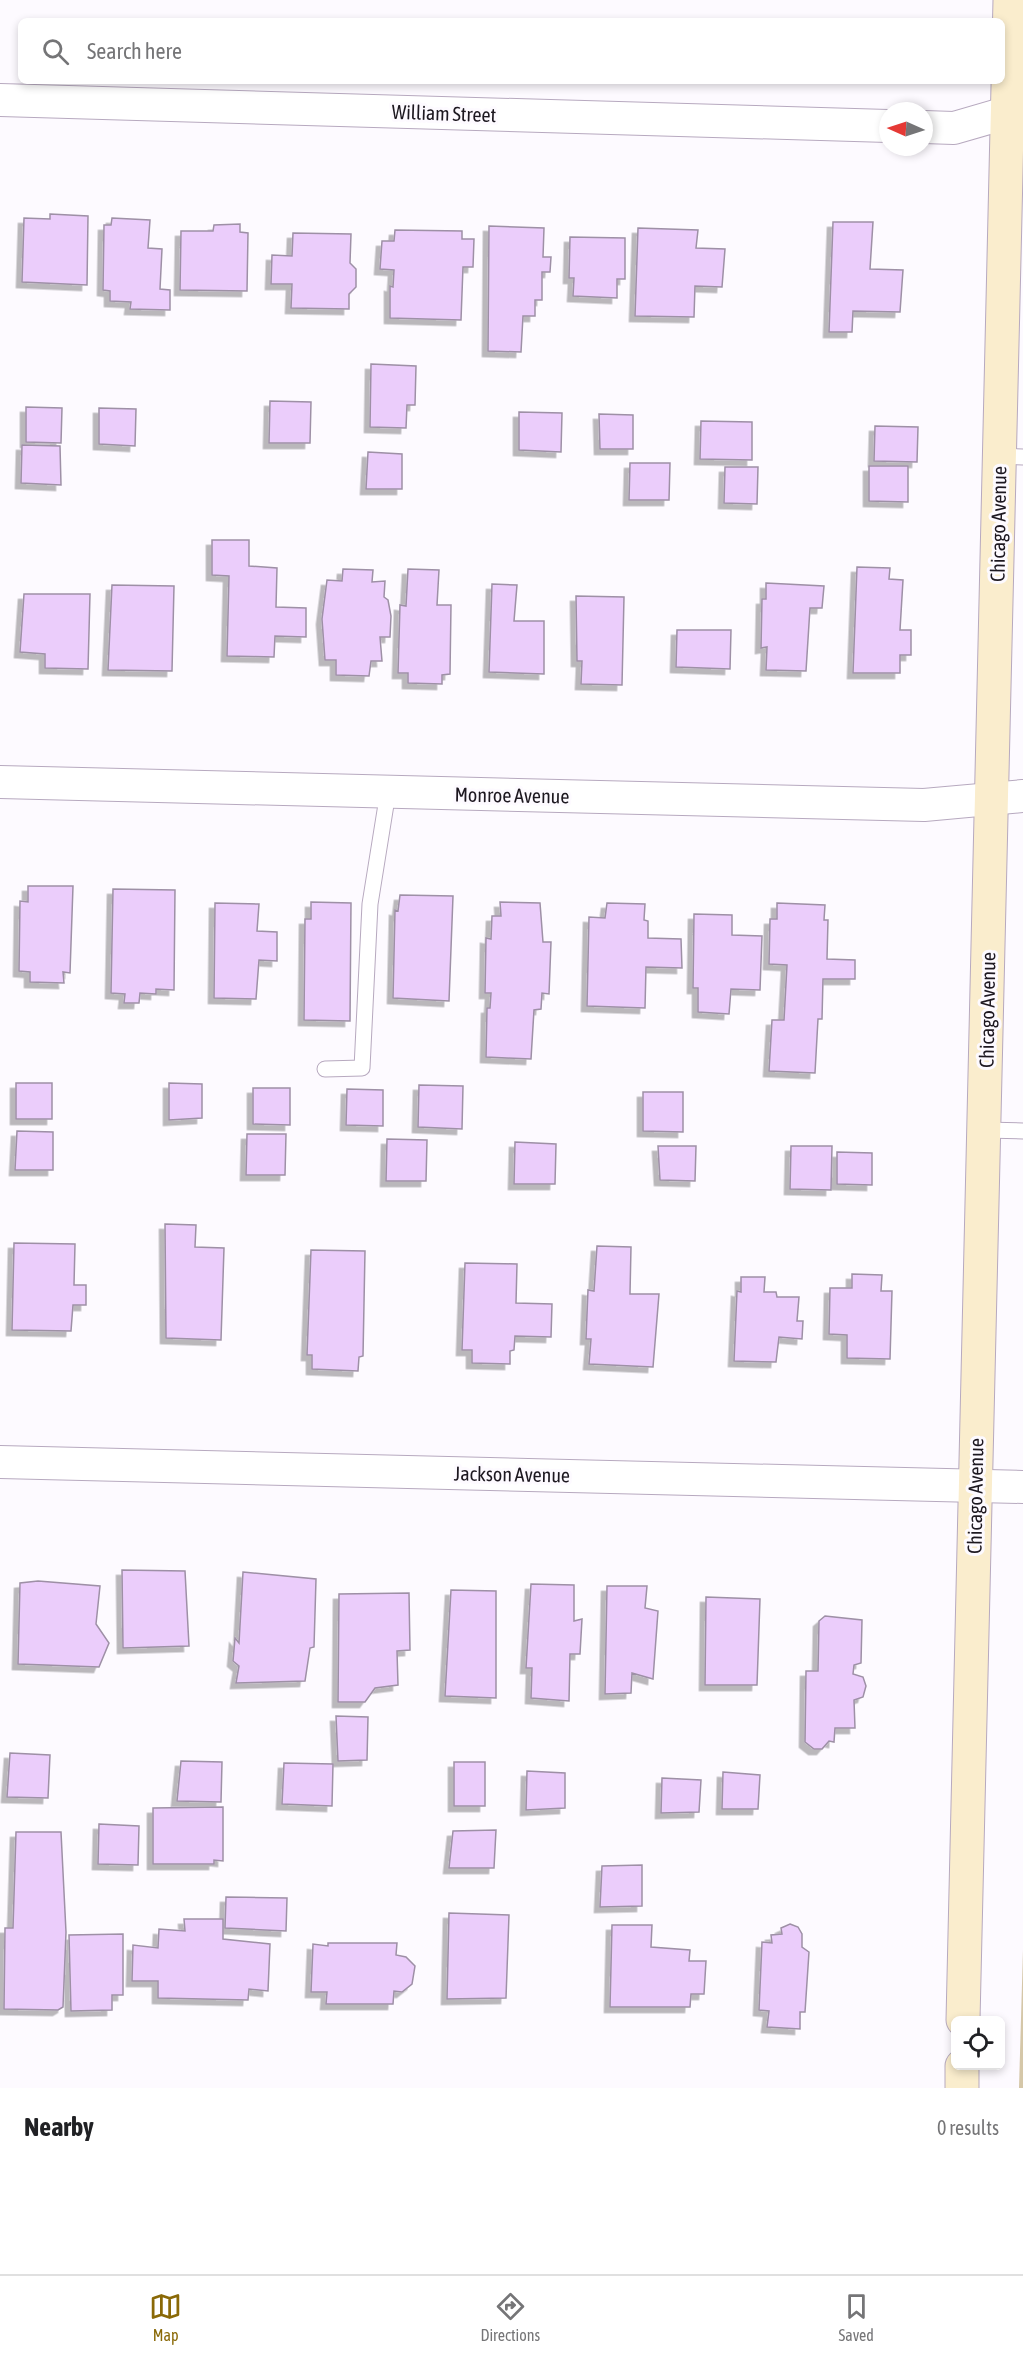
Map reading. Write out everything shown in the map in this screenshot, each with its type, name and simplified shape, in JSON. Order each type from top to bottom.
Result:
[{"type":"main road","name":"Chicago Avenue","points":[[963,2016],[984,1130],[1007,798],[1015,110],[1011,0]]},
{"type":"main road","points":[[962,2070],[962,2088]]},
{"type":"street","name":"William Street","points":[[0,100],[879,126]]},
{"type":"street","points":[[933,127],[954,128],[1015,110]]},
{"type":"street","name":"Monroe Avenue","points":[[0,782],[924,805],[1007,798]]},
{"type":"street","name":"Jackson Avenue","points":[[0,1461],[1023,1486]]},
{"type":"lane","points":[[325,1069],[362,1068],[370,904],[388,792]]},
{"type":"lane","points":[[984,1130],[1023,1131]]},
{"type":"shaded area","points":[[1023,1949],[1023,2088],[1019,2088]]},
{"type":"building","points":[[50,214],[88,216],[87,285],[22,282],[24,218],[50,219]]},
{"type":"building","points":[[112,218],[150,220],[148,248],[162,249],[160,289],[170,290],[170,310],[130,309],[131,302],[110,301],[110,291],[103,290],[104,225],[111,225]]},
{"type":"building","points":[[833,222],[873,222],[870,269],[903,270],[900,312],[853,311],[852,332],[829,332]]},
{"type":"building","points":[[240,224],[240,232],[248,233],[247,291],[180,290],[181,231],[213,231],[214,225]]},
{"type":"building","points":[[489,226],[544,228],[543,257],[551,257],[550,272],[542,272],[542,300],[535,300],[535,316],[523,316],[521,352],[488,351]]},
{"type":"building","points":[[638,228],[698,230],[696,248],[725,249],[722,287],[695,286],[694,317],[635,316]]},
{"type":"building","points":[[395,230],[462,231],[462,239],[474,239],[473,267],[463,267],[461,320],[390,318],[390,286],[393,287],[394,270],[380,269],[382,241],[394,241]]},
{"type":"building","points":[[293,233],[351,234],[350,263],[356,269],[356,287],[349,294],[349,309],[291,308],[292,284],[271,284],[272,255],[292,256]]},
{"type":"building","points":[[570,237],[625,238],[625,279],[617,279],[617,298],[573,296],[574,278],[569,278]]},
{"type":"building","points":[[371,364],[416,366],[415,405],[407,405],[406,428],[370,427]]},
{"type":"building","points":[[270,401],[311,402],[310,443],[269,443]]},
{"type":"building","points":[[26,407],[62,408],[61,443],[26,442]]},
{"type":"building","points":[[99,408],[136,409],[135,446],[99,444]]},
{"type":"building","points":[[519,412],[562,413],[561,452],[519,450]]},
{"type":"building","points":[[599,414],[633,415],[633,449],[600,449]]},
{"type":"building","points":[[701,421],[752,422],[752,460],[700,459]]},
{"type":"building","points":[[875,426],[918,427],[917,462],[874,461]]},
{"type":"building","points":[[22,445],[60,446],[61,485],[21,483]]},
{"type":"building","points":[[368,452],[402,454],[402,489],[366,489]]},
{"type":"building","points":[[630,463],[670,463],[669,500],[629,500]]},
{"type":"building","points":[[869,466],[908,466],[908,502],[869,501]]},
{"type":"building","points":[[725,467],[758,467],[757,504],[724,503]]},
{"type":"building","points":[[212,540],[249,540],[249,566],[277,568],[276,607],[306,608],[306,637],[275,636],[274,657],[227,656],[229,576],[212,575]]},
{"type":"building","points":[[857,567],[890,568],[889,579],[903,580],[900,630],[911,630],[911,655],[900,655],[900,673],[853,673]]},
{"type":"building","points":[[343,569],[373,570],[372,582],[385,581],[384,597],[388,600],[391,616],[390,637],[380,637],[382,661],[371,661],[369,676],[336,675],[336,660],[325,660],[322,619],[327,580],[342,581]]},
{"type":"building","points":[[408,569],[439,570],[437,605],[451,605],[450,674],[442,675],[442,684],[408,683],[408,673],[398,673],[400,605],[406,606]]},
{"type":"building","points":[[766,583],[824,586],[822,608],[810,608],[806,671],[766,670],[767,647],[761,648],[762,599],[766,599]]},
{"type":"building","points":[[492,584],[517,585],[514,621],[544,621],[544,674],[489,672]]},
{"type":"building","points":[[112,585],[174,586],[172,671],[108,670]]},
{"type":"building","points":[[24,594],[90,594],[88,669],[45,668],[45,654],[20,652]]},
{"type":"building","points":[[576,596],[624,597],[622,685],[581,684],[582,661],[577,661]]},
{"type":"building","points":[[677,630],[731,630],[730,669],[676,667]]},
{"type":"building","points":[[28,886],[73,886],[70,973],[63,972],[64,983],[30,982],[30,972],[19,971],[20,901],[28,902]]},
{"type":"building","points":[[113,889],[175,890],[174,990],[156,989],[156,994],[140,993],[139,1003],[124,1003],[125,994],[111,993]]},
{"type":"building","points":[[400,895],[453,896],[449,1001],[393,998],[395,910],[398,911]]},
{"type":"building","points":[[311,902],[351,903],[350,1021],[304,1020],[305,919],[311,919]]},
{"type":"building","points":[[500,902],[540,903],[543,942],[551,942],[549,994],[542,993],[541,1009],[534,1010],[531,1059],[486,1057],[487,1008],[490,1008],[491,993],[485,993],[486,938],[491,939],[492,916],[501,916]]},
{"type":"building","points":[[215,903],[259,904],[257,931],[277,932],[277,961],[259,960],[256,999],[214,998]]},
{"type":"building","points":[[607,903],[645,904],[644,920],[648,921],[648,938],[681,939],[682,968],[646,967],[645,1008],[587,1006],[589,917],[605,918]]},
{"type":"building","points":[[777,903],[825,905],[824,920],[828,920],[827,959],[855,960],[855,979],[823,979],[822,1019],[818,1019],[815,1073],[769,1071],[772,1020],[784,1020],[787,965],[769,964],[770,919],[777,919]]},
{"type":"building","points":[[694,914],[732,915],[732,935],[762,936],[760,990],[731,989],[729,1014],[698,1012],[698,988],[693,988]]},
{"type":"building","points":[[16,1083],[52,1083],[52,1119],[16,1119]]},
{"type":"building","points":[[169,1083],[202,1084],[202,1118],[169,1120]]},
{"type":"building","points":[[419,1085],[463,1086],[462,1129],[418,1127]]},
{"type":"building","points":[[253,1088],[290,1088],[290,1125],[253,1124]]},
{"type":"building","points":[[347,1089],[383,1090],[383,1126],[346,1125]]},
{"type":"building","points":[[643,1092],[683,1092],[683,1132],[643,1131]]},
{"type":"building","points":[[17,1131],[53,1132],[53,1170],[15,1170]]},
{"type":"building","points":[[247,1134],[286,1134],[285,1175],[246,1175]]},
{"type":"building","points":[[387,1139],[427,1140],[426,1181],[386,1181]]},
{"type":"building","points":[[515,1142],[556,1144],[555,1184],[514,1184]]},
{"type":"building","points":[[658,1146],[696,1146],[695,1181],[660,1180]]},
{"type":"building","points":[[791,1146],[832,1146],[831,1190],[790,1189]]},
{"type":"building","points":[[837,1152],[872,1153],[872,1185],[837,1184]]},
{"type":"building","points":[[165,1224],[196,1225],[195,1247],[224,1248],[221,1340],[166,1338]]},
{"type":"building","points":[[14,1243],[75,1244],[74,1285],[86,1285],[86,1305],[73,1305],[71,1331],[12,1330]]},
{"type":"building","points":[[597,1246],[631,1247],[630,1294],[659,1294],[653,1367],[589,1364],[591,1339],[586,1339],[588,1290],[594,1291]]},
{"type":"building","points":[[311,1250],[365,1251],[363,1356],[359,1357],[358,1371],[312,1369],[312,1355],[307,1355]]},
{"type":"building","points":[[465,1263],[517,1264],[516,1303],[552,1304],[551,1337],[515,1336],[514,1350],[510,1351],[510,1364],[472,1363],[472,1350],[462,1350]]},
{"type":"building","points":[[852,1274],[882,1275],[881,1291],[892,1291],[890,1359],[847,1358],[847,1335],[829,1334],[830,1288],[852,1288]]},
{"type":"building","points":[[741,1277],[765,1277],[764,1292],[776,1292],[777,1297],[799,1297],[797,1321],[803,1321],[802,1339],[779,1337],[776,1362],[734,1361],[737,1291],[741,1292]]},
{"type":"building","points":[[122,1570],[185,1571],[189,1646],[123,1648]]},
{"type":"building","points":[[243,1572],[316,1579],[314,1647],[310,1648],[305,1681],[236,1683],[239,1666],[233,1661],[235,1638],[239,1643]]},
{"type":"building","points":[[38,1581],[100,1586],[96,1624],[109,1643],[99,1667],[18,1664],[20,1583]]},
{"type":"building","points":[[531,1584],[574,1585],[574,1621],[582,1619],[580,1654],[570,1654],[569,1701],[531,1698],[532,1668],[526,1668]]},
{"type":"building","points":[[607,1586],[647,1586],[645,1608],[658,1611],[653,1679],[632,1673],[631,1693],[605,1694]]},
{"type":"building","points":[[451,1590],[496,1591],[496,1698],[445,1696]]},
{"type":"building","points":[[409,1593],[410,1650],[397,1651],[398,1685],[375,1688],[365,1702],[338,1702],[339,1594]]},
{"type":"building","points":[[706,1597],[760,1599],[757,1685],[705,1685]]},
{"type":"building","points":[[825,1616],[862,1620],[861,1663],[854,1665],[853,1674],[863,1677],[866,1686],[863,1697],[854,1700],[855,1728],[835,1728],[834,1742],[829,1741],[822,1749],[814,1749],[805,1742],[806,1671],[818,1671],[819,1621]]},
{"type":"building","points":[[336,1716],[368,1717],[367,1760],[338,1761]]},
{"type":"building","points":[[10,1753],[50,1755],[48,1798],[7,1797]]},
{"type":"building","points":[[181,1761],[222,1762],[221,1802],[177,1801]]},
{"type":"building","points":[[454,1762],[485,1762],[485,1806],[454,1806]]},
{"type":"building","points":[[284,1763],[333,1764],[332,1806],[282,1804]]},
{"type":"building","points":[[527,1771],[565,1773],[565,1808],[526,1810]]},
{"type":"building","points":[[723,1772],[760,1775],[758,1809],[722,1809]]},
{"type":"building","points":[[662,1778],[701,1780],[699,1812],[661,1813]]},
{"type":"building","points":[[223,1807],[223,1861],[214,1860],[214,1864],[153,1864],[153,1808]]},
{"type":"building","points":[[99,1824],[139,1826],[138,1865],[98,1864]]},
{"type":"building","points":[[496,1830],[494,1868],[449,1868],[453,1831]]},
{"type":"building","points":[[16,1832],[61,1832],[66,1932],[63,2007],[58,2010],[4,2009],[5,1928],[13,1928]]},
{"type":"building","points":[[642,1865],[642,1906],[600,1907],[602,1866]]},
{"type":"building","points":[[226,1897],[287,1898],[286,1931],[225,1928]]},
{"type":"building","points":[[449,1913],[509,1915],[506,1998],[447,1999]]},
{"type":"building","points":[[184,1919],[223,1919],[223,1939],[270,1944],[268,1991],[249,1989],[248,2000],[158,1998],[158,1981],[132,1981],[133,1945],[158,1948],[159,1929],[185,1931]]},
{"type":"building","points":[[790,1924],[798,1927],[802,1934],[802,1947],[809,1952],[805,2012],[800,2012],[800,2029],[767,2027],[769,2011],[759,2010],[762,1942],[772,1943],[771,1935],[782,1934],[781,1928]]},
{"type":"building","points":[[612,1925],[652,1925],[651,1947],[690,1950],[689,1961],[706,1961],[704,1994],[691,1994],[690,2007],[610,2007]]},
{"type":"building","points":[[123,1934],[123,1995],[112,1995],[112,2010],[71,2011],[69,1935]]},
{"type":"building","points":[[328,1943],[397,1943],[396,1955],[406,1957],[415,1966],[412,1984],[402,1992],[394,1991],[393,2004],[326,2004],[327,1992],[311,1992],[313,1944],[328,1946]]}]
